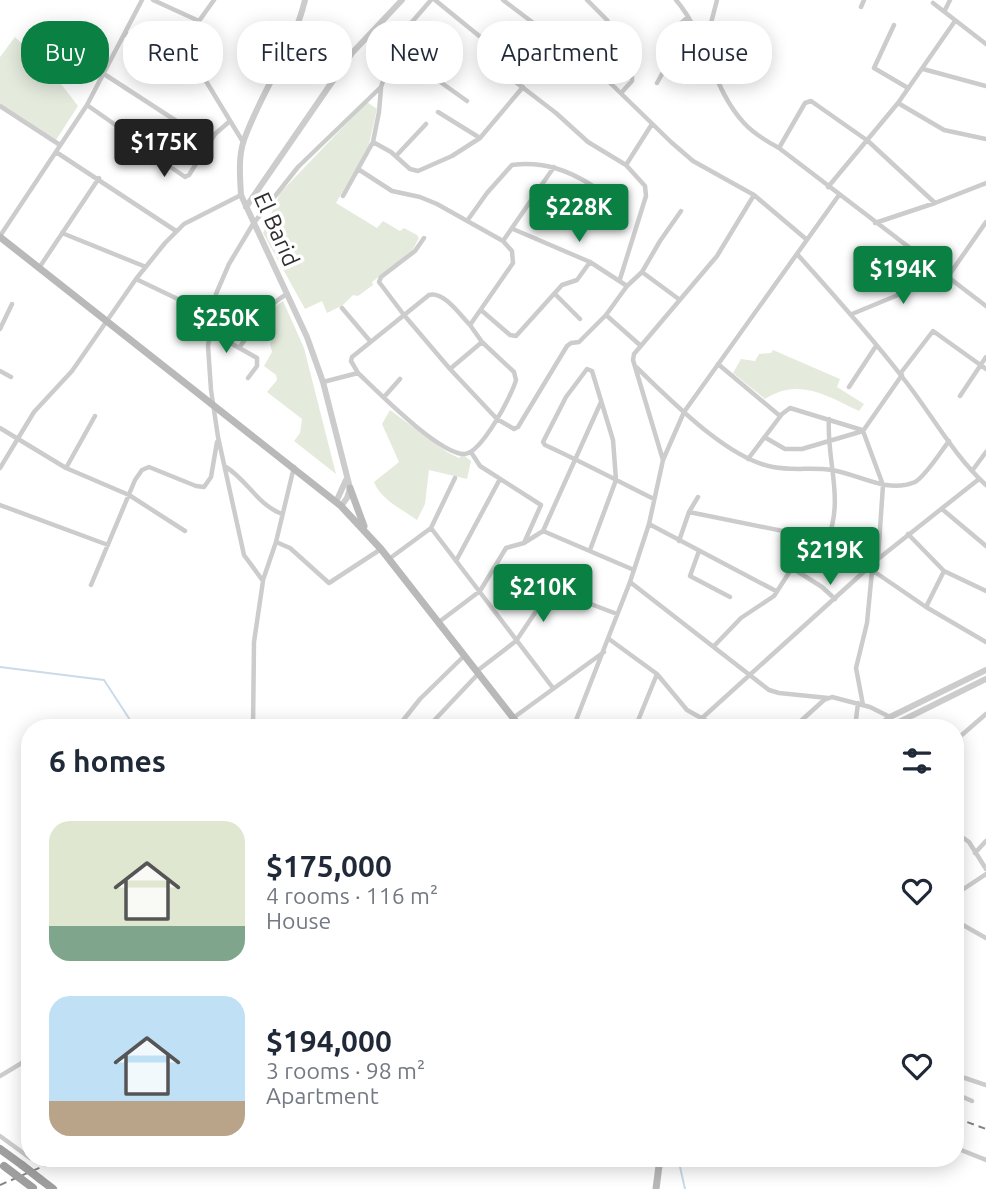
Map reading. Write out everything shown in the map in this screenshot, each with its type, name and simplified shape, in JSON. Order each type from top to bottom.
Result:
[{"type":"highway","points":[[0,1149],[21,1164]]},
{"type":"highway","points":[[2,1165],[33,1189]]},
{"type":"highway","points":[[25,1167],[53,1189]]},
{"type":"main road","points":[[0,236],[338,504],[381,549],[511,719]]},
{"type":"main road","points":[[350,488],[365,530]]},
{"type":"main road","points":[[656,1189],[659,1167]]},
{"type":"street","points":[[131,21],[142,0]]},
{"type":"street","points":[[153,0],[199,21],[214,0]]},
{"type":"street","name":"El Barid","points":[[306,0],[286,52],[243,142],[241,195],[307,337],[323,382],[350,488]]},
{"type":"street","points":[[246,207],[352,52],[402,0]]},
{"type":"street","points":[[413,21],[433,0],[508,60],[512,66],[508,76],[588,142],[626,165],[647,190],[620,279]]},
{"type":"street","points":[[503,0],[576,53],[693,161],[754,195],[806,239]]},
{"type":"street","points":[[587,0],[607,20],[613,31],[622,37],[613,51],[632,79],[621,93]]},
{"type":"street","points":[[676,0],[690,21]]},
{"type":"street","points":[[712,21],[717,0]]},
{"type":"street","points":[[861,7],[864,0]]},
{"type":"street","points":[[944,10],[950,0]]},
{"type":"street","points":[[933,3],[986,44]]},
{"type":"street","points":[[684,21],[688,17]]},
{"type":"street","points":[[828,187],[898,103],[955,21]]},
{"type":"street","points":[[894,25],[874,68],[908,88]]},
{"type":"street","points":[[109,64],[123,37]]},
{"type":"street","points":[[923,69],[986,86]]},
{"type":"street","points":[[109,77],[181,124]]},
{"type":"street","points":[[0,236],[99,84]]},
{"type":"street","points":[[208,84],[243,142]]},
{"type":"street","points":[[343,196],[373,142],[382,84]]},
{"type":"street","points":[[442,84],[467,102]]},
{"type":"street","points":[[721,84],[742,122],[761,138],[779,148],[986,306]]},
{"type":"street","points":[[263,581],[244,555],[218,437],[213,404],[209,331],[216,294],[224,274],[253,225],[298,167],[381,87]]},
{"type":"street","points":[[373,142],[396,156],[410,169],[418,171],[452,156],[480,138],[523,87]]},
{"type":"street","points":[[779,148],[805,103],[811,101],[868,141],[935,203]]},
{"type":"street","points":[[898,103],[944,130],[986,139]]},
{"type":"street","points":[[87,105],[117,126],[124,135],[185,177],[189,175],[215,134],[230,121]]},
{"type":"street","points":[[0,106],[60,145]]},
{"type":"street","points":[[438,112],[480,138]]},
{"type":"street","points":[[396,156],[426,124]]},
{"type":"street","points":[[626,165],[652,124]]},
{"type":"street","points":[[56,152],[176,231]]},
{"type":"street","points":[[467,221],[509,166],[522,164],[554,167],[575,174],[593,186]]},
{"type":"street","points":[[503,241],[554,167]]},
{"type":"street","points":[[358,169],[392,191],[420,197],[467,221],[503,241],[512,251],[514,258],[470,325]]},
{"type":"street","points":[[39,268],[99,178]]},
{"type":"street","points":[[875,223],[986,183]]},
{"type":"street","points":[[0,468],[41,404],[72,371],[136,279],[176,231],[241,195]]},
{"type":"street","points":[[663,460],[633,356],[717,256],[754,195]]},
{"type":"street","points":[[577,719],[630,582],[649,524],[663,460],[684,412],[839,195]]},
{"type":"street","points":[[424,238],[415,251],[379,280],[404,315],[450,369],[497,419],[514,429],[518,427],[567,346],[579,342],[606,315],[627,286],[642,272],[681,211]]},
{"type":"street","points":[[852,314],[946,277],[985,225]]},
{"type":"street","points":[[513,229],[590,262],[627,286]]},
{"type":"street","points":[[62,233],[146,267]]},
{"type":"street","points":[[797,254],[852,314],[972,471],[986,485]]},
{"type":"street","points":[[481,310],[514,337],[564,284],[577,280],[590,262]]},
{"type":"street","points":[[642,272],[680,300]]},
{"type":"street","points":[[136,279],[211,316]]},
{"type":"street","points":[[435,293],[470,325],[482,342],[516,376],[514,388],[497,419],[471,452],[463,453],[444,448],[358,373],[351,359],[404,315],[435,293]]},
{"type":"street","points":[[239,348],[264,313],[276,300],[288,294]]},
{"type":"street","points":[[555,294],[580,319]]},
{"type":"street","points":[[0,329],[12,304]]},
{"type":"street","points":[[342,308],[370,341]]},
{"type":"street","points":[[606,315],[641,346]]},
{"type":"street","points":[[209,331],[258,359],[257,366],[248,377]]},
{"type":"street","points":[[766,438],[790,450],[809,449],[863,431],[933,331],[983,367]]},
{"type":"street","points":[[450,369],[482,342]]},
{"type":"street","points":[[849,387],[876,346]]},
{"type":"street","points":[[960,396],[983,367],[986,357]]},
{"type":"street","points":[[718,364],[780,416]]},
{"type":"street","points":[[636,368],[684,412],[748,459],[778,468],[833,470],[883,485],[917,481],[949,441]]},
{"type":"street","points":[[590,550],[616,480],[613,440],[592,371],[587,369],[566,397],[544,439],[545,445],[576,459],[616,480],[654,499]]},
{"type":"street","points":[[0,370],[11,377]]},
{"type":"street","points":[[323,382],[358,373]]},
{"type":"street","points":[[384,397],[400,379]]},
{"type":"street","points":[[439,622],[480,591],[506,548],[524,543],[542,531],[601,402]]},
{"type":"street","points":[[748,459],[785,410],[793,407],[863,431]]},
{"type":"street","points":[[66,468],[95,416]]},
{"type":"street","points":[[689,512],[825,541],[828,539],[836,507],[828,443],[829,419]]},
{"type":"street","points":[[0,428],[66,468],[129,495],[185,531]]},
{"type":"street","points":[[863,431],[883,485],[878,559]]},
{"type":"street","points":[[91,585],[140,473],[149,467],[196,486],[205,486],[211,477],[218,437]]},
{"type":"street","points":[[471,452],[477,465],[552,510]]},
{"type":"street","points":[[972,471],[986,452]]},
{"type":"street","points":[[225,466],[236,473],[258,499],[282,514]]},
{"type":"street","points":[[253,719],[254,642],[263,581],[276,542],[294,467]]},
{"type":"street","points":[[338,504],[346,475]]},
{"type":"street","points":[[389,559],[431,528],[456,478]]},
{"type":"street","points":[[456,561],[500,479]]},
{"type":"street","points":[[609,639],[657,674],[683,707],[701,719],[871,569],[878,559],[979,479]]},
{"type":"street","points":[[338,504],[347,498],[350,488]]},
{"type":"street","points":[[679,541],[689,512],[698,497]]},
{"type":"street","points":[[0,505],[108,545]]},
{"type":"street","points":[[524,543],[541,505]]},
{"type":"street","points":[[942,509],[986,545]]},
{"type":"street","points":[[649,524],[776,591]]},
{"type":"street","points":[[431,528],[553,688]]},
{"type":"street","points":[[542,531],[634,570]]},
{"type":"street","points":[[908,534],[944,571],[986,591]]},
{"type":"street","points":[[714,646],[734,624],[770,599],[792,568],[806,537]]},
{"type":"street","points":[[276,542],[290,548],[328,583],[381,549]]},
{"type":"street","points":[[699,551],[690,576],[730,597]]},
{"type":"street","points":[[792,568],[825,589],[835,599]]},
{"type":"street","points":[[871,569],[926,607],[986,642]]},
{"type":"street","points":[[857,719],[860,704],[856,668],[867,623],[871,569]]},
{"type":"street","points":[[926,607],[944,571]]},
{"type":"street","points":[[630,582],[773,692],[828,698],[835,696],[890,717]]},
{"type":"street","points":[[435,719],[477,673],[516,641],[551,589],[617,614]]},
{"type":"street","points":[[520,719],[553,688],[605,651]]},
{"type":"street","points":[[404,719],[426,692],[464,656]]},
{"type":"street","points":[[887,719],[986,670]]},
{"type":"street","points":[[639,719],[657,674]]},
{"type":"street","points":[[905,719],[986,679]]},
{"type":"street","points":[[804,719],[828,698]]},
{"type":"street","points":[[964,733],[986,714]]},
{"type":"street","points":[[964,838],[986,872],[964,888]]},
{"type":"street","points":[[975,853],[986,841]]},
{"type":"street","points":[[964,925],[986,937]]},
{"type":"street","points":[[0,1076],[21,1063]]},
{"type":"street","points":[[964,1078],[986,1085]]},
{"type":"street","points":[[964,1098],[972,1101]]},
{"type":"street","points":[[0,1136],[21,1151]]},
{"type":"street","points":[[964,1151],[986,1160]]},
{"type":"shaded area","points":[[15,37],[21,43],[21,84],[61,84],[78,106],[56,140],[0,104],[0,57]]},
{"type":"shaded area","points":[[367,102],[377,109],[368,149],[336,203],[377,228],[383,221],[400,231],[404,228],[419,238],[411,253],[358,296],[353,295],[343,305],[327,313],[322,301],[305,309],[263,233],[280,193]]},
{"type":"shaded area","points":[[283,301],[304,348],[336,474],[294,441],[300,433],[302,419],[267,392],[277,380],[276,375],[264,366],[272,352],[270,344],[274,336],[269,330],[272,320],[266,313]]},
{"type":"shaded area","points":[[773,350],[840,379],[837,387],[864,404],[859,411],[824,395],[801,389],[790,389],[765,399],[733,373],[741,359],[755,361],[759,354],[771,353]]},
{"type":"shaded area","points":[[390,410],[447,452],[459,458],[462,454],[471,461],[467,479],[429,470],[425,504],[417,520],[387,499],[374,482],[399,462],[382,424]]},
{"type":"waterway","points":[[0,667],[104,680],[129,719]]},
{"type":"waterway","points":[[680,1167],[685,1189]]},
{"type":"railway","points":[[964,1121],[986,1129]]},
{"type":"railway","points":[[0,1185],[41,1167]]}]
